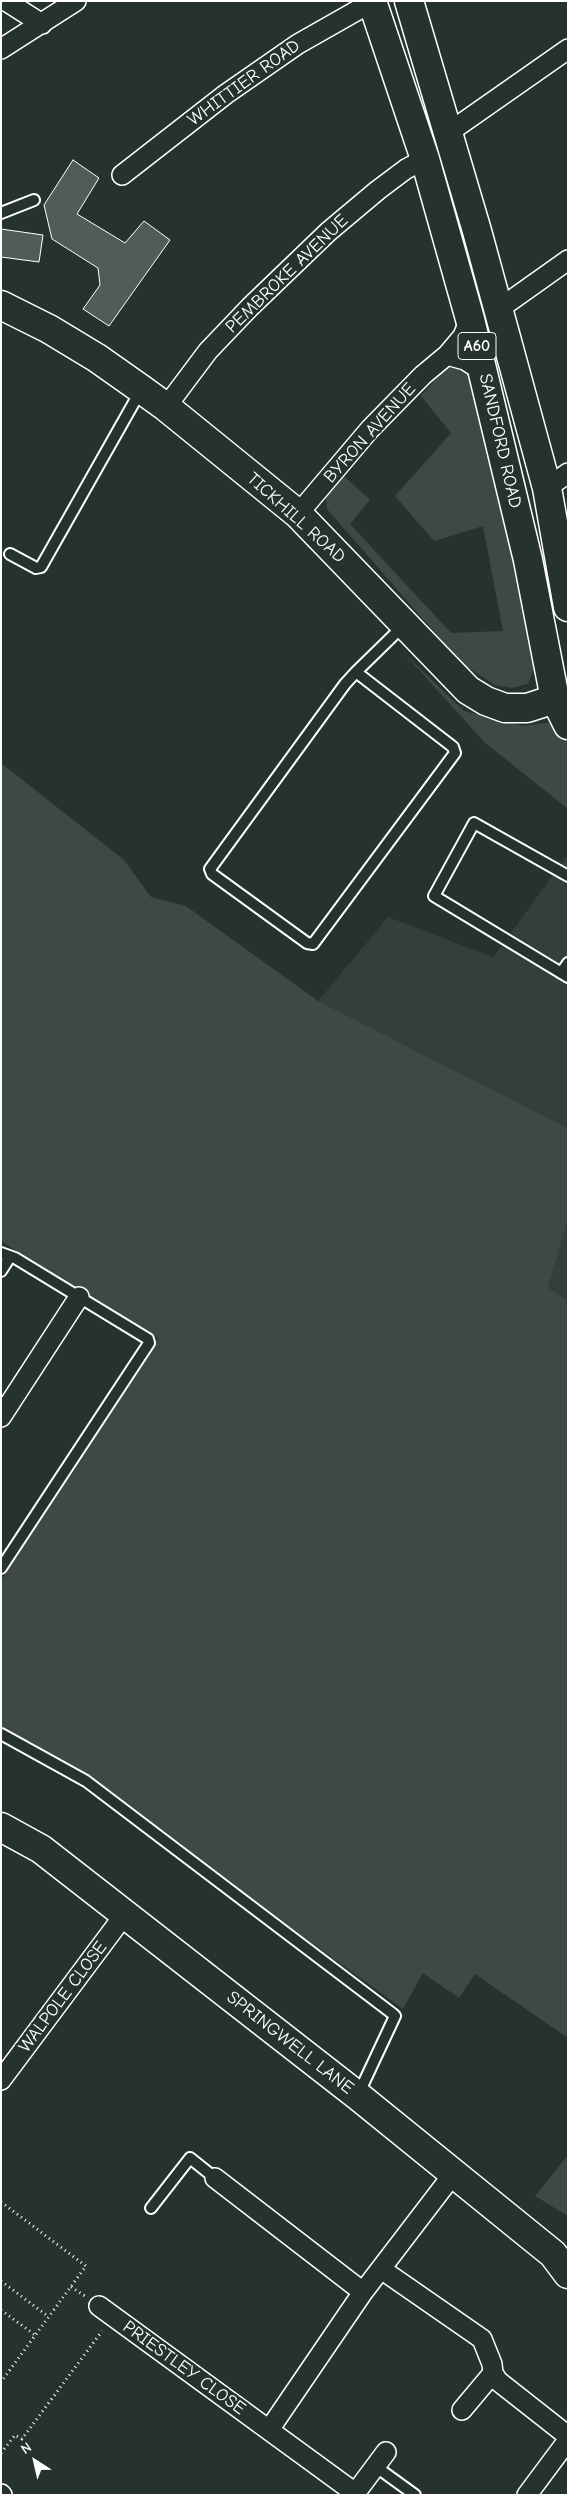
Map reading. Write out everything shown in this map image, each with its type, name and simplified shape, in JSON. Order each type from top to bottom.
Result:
[{"type":"street","points":[[6,1],[42,24]]},
{"type":"street","points":[[1,49],[76,1]]},
{"type":"street","name":"SANDFORD ROAD","points":[[372,1],[425,159],[470,319],[562,695]]},
{"type":"street","name":"WHITTIER ROAD","points":[[122,175],[226,94],[298,44],[372,1]]},
{"type":"street","name":"SANDFORD ROAD","points":[[409,1],[499,309],[557,480],[568,607]]},
{"type":"street","points":[[448,133],[568,48]]},
{"type":"street","name":"PEMBROKE AVENUE","points":[[166,407],[208,351],[328,232],[378,190],[406,169],[425,159]]},
{"type":"street","points":[[499,309],[568,260]]},
{"type":"street","name":"TICKHILL ROAD","points":[[1,306],[49,328],[97,358],[166,407],[298,514],[468,690],[486,701],[504,708],[527,708],[562,695]]},
{"type":"street","name":"BYRON AVENUE","points":[[298,514],[370,429],[423,375],[447,355],[464,336],[470,319]]},
{"type":"street","points":[[447,355],[465,360],[476,367],[484,376]]},
{"type":"street","name":"A60","points":[[562,695],[568,725]]},
{"type":"street","points":[[1,1418],[79,1297]]},
{"type":"street","name":"SPRINGWELL LANE","points":[[1,1827],[41,1850],[358,2096],[553,2254],[568,2274]]},
{"type":"street","name":"WALPOLE CLOSE","points":[[1,2080],[125,1914]]},
{"type":"street","points":[[269,2430],[364,2292],[454,2173]]},
{"type":"street","points":[[214,2178],[364,2292]]},
{"type":"street","points":[[382,2268],[482,2339],[492,2364],[493,2373],[498,2381],[568,2436]]},
{"type":"street","name":"PRIESTLEY CLOSE","points":[[106,2311],[354,2494],[380,2459]]},
{"type":"street","points":[[462,2410],[493,2373]]},
{"type":"street","points":[[527,2495],[568,2440]]},
{"type":"lane","points":[[1,213],[34,200]]},
{"type":"lane","points":[[10,554],[33,567],[41,567],[141,389]]},
{"type":"lane","points":[[356,672],[453,747],[454,753],[313,944],[307,943],[212,874],[210,869],[356,672],[405,624]]},
{"type":"lane","points":[[568,876],[474,823],[434,896],[564,975],[568,963]]},
{"type":"lane","points":[[1,1271],[6,1255],[148,1339],[149,1343],[1,1568]]},
{"type":"lane","points":[[1,1734],[86,1781],[395,2016],[358,2096]]},
{"type":"lane","points":[[152,2208],[190,2158],[214,2178]]},
{"type":"lane","points":[[380,2459],[415,2495]]},
{"type":"path","points":[[1,2202],[86,2266],[1,2382]]},
{"type":"path","points":[[1,2281],[49,2317]]},
{"type":"path","points":[[1,2310],[35,2335]]},
{"type":"path","points":[[1,2453],[16,2434],[22,2439],[106,2311]]},
{"type":"shaded area","points":[[458,365],[475,376],[536,664],[528,684],[512,688],[495,685],[462,664],[327,509],[326,498],[344,476],[370,500],[350,524],[451,633],[503,631],[483,526],[434,541],[395,496],[451,433],[421,396],[444,370]]},
{"type":"shaded area","points":[[403,652],[464,711],[524,726],[552,722],[561,732],[568,745],[568,809],[484,742]]},
{"type":"shaded area","points":[[1,763],[124,860],[151,897],[186,906],[318,1001],[568,1128],[568,1219],[548,1288],[568,1300],[568,2038],[475,1974],[459,1998],[423,1973],[403,2009],[65,1764],[1,1727],[1,1580],[158,1338],[1,1241]]},
{"type":"shaded area","points":[[568,855],[568,1128],[318,1001],[388,917],[493,957]]},
{"type":"shaded area","points":[[568,1219],[568,1300],[548,1288]]},
{"type":"shaded area","points":[[568,2155],[568,2216],[535,2196]]},
{"type":"building","points":[[73,160],[99,178],[77,214],[125,243],[144,221],[170,240],[109,326],[83,309],[100,285],[98,268],[52,239],[44,205]]},
{"type":"building","points":[[1,229],[43,235],[39,262],[1,257]]}]
